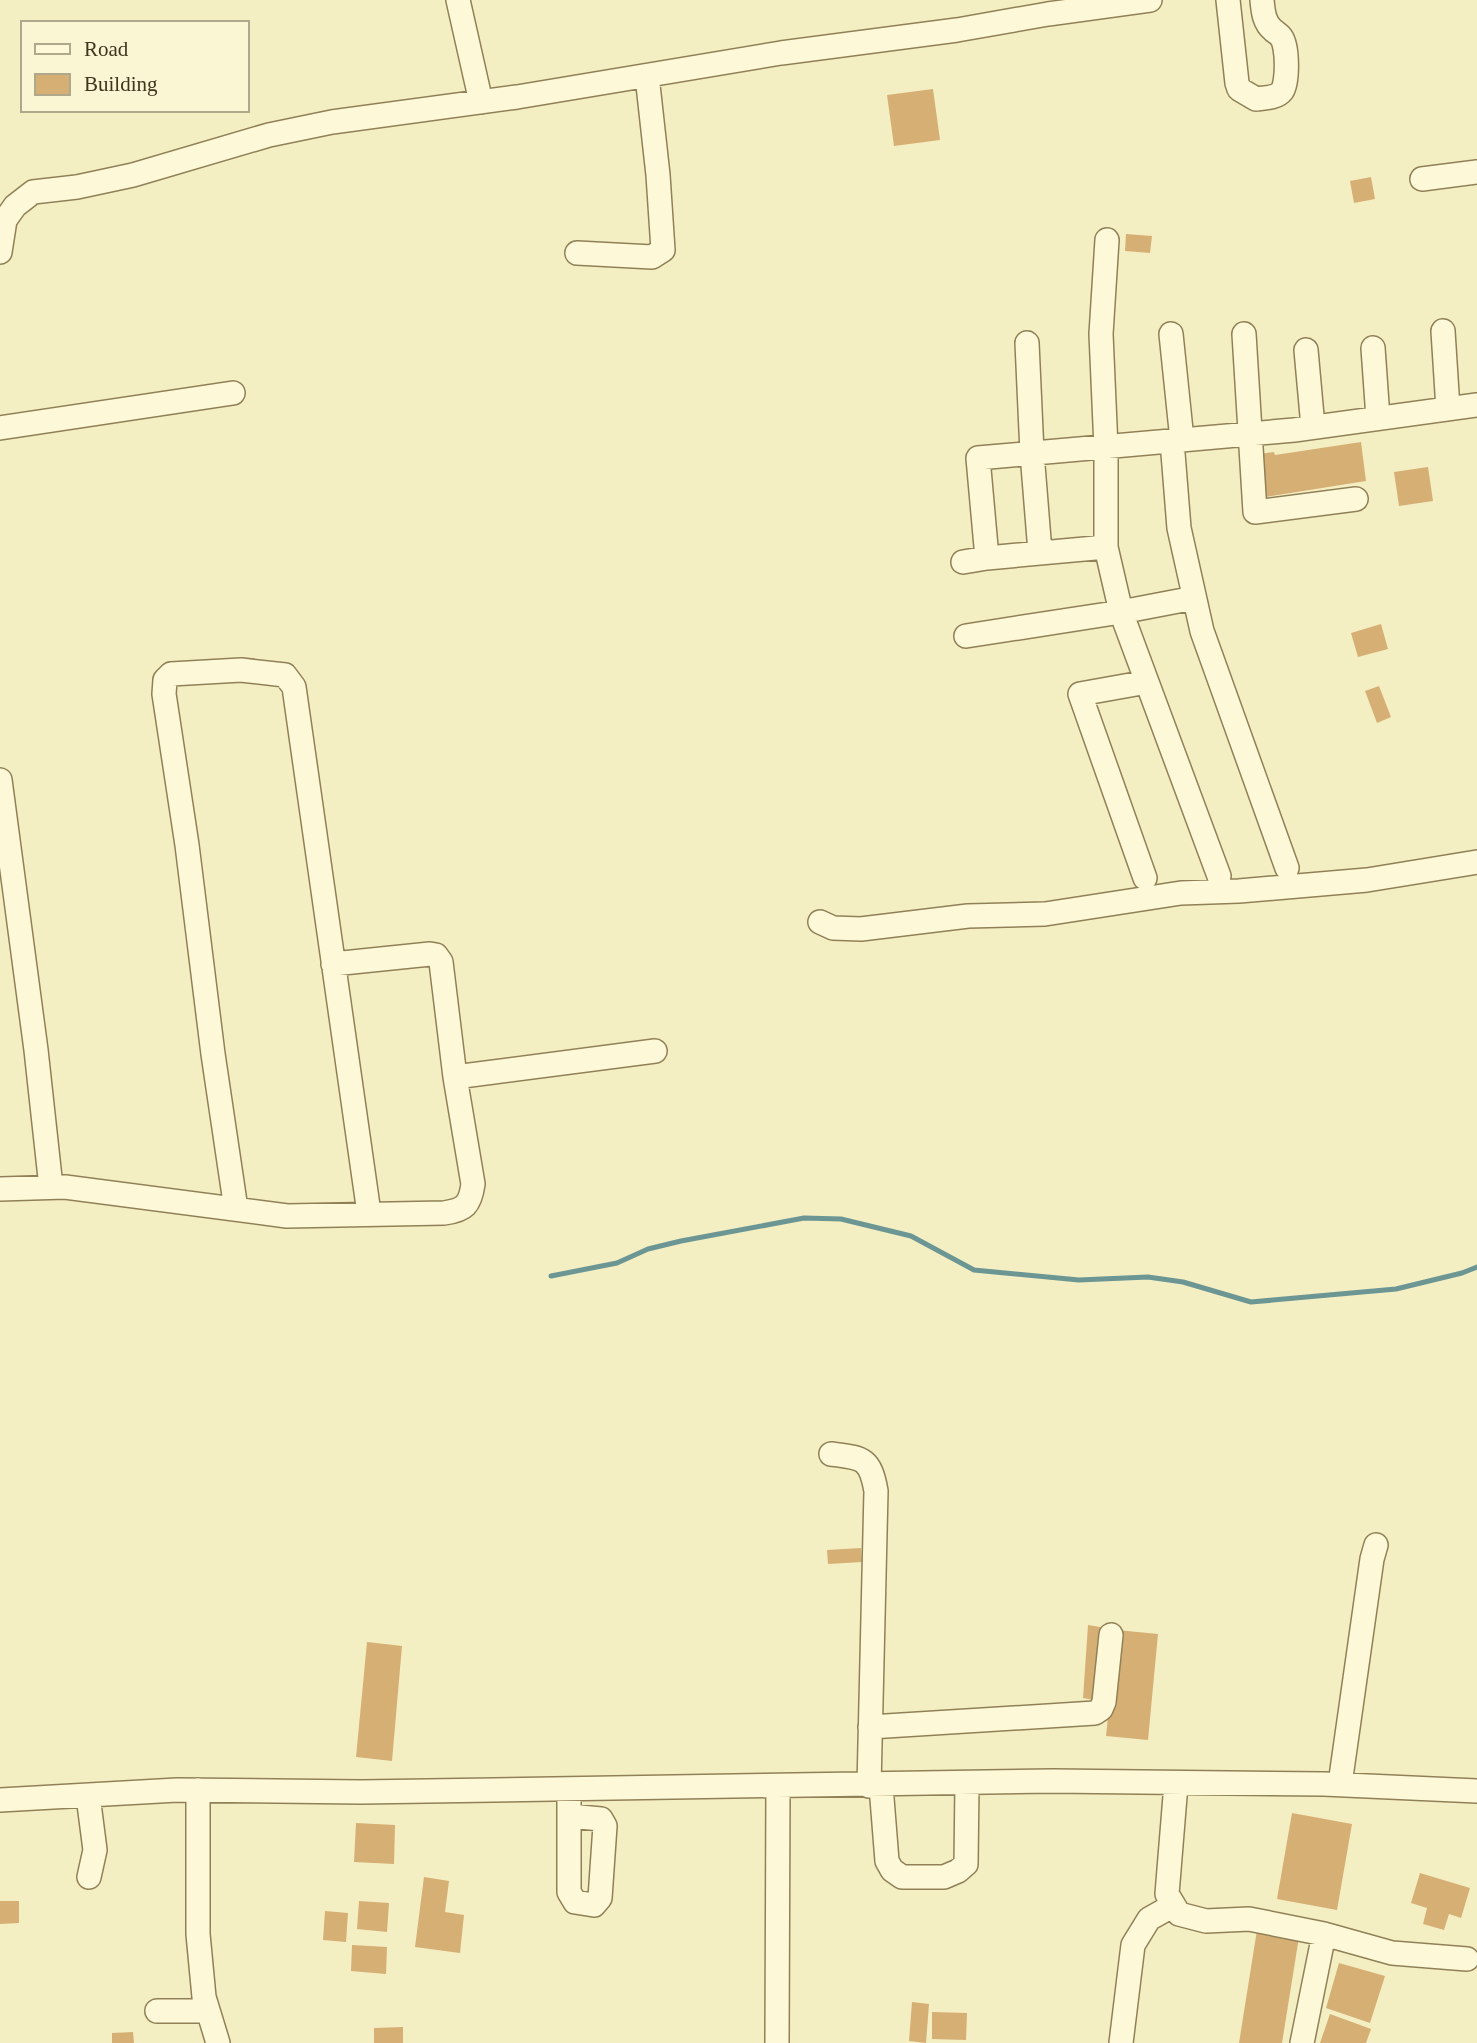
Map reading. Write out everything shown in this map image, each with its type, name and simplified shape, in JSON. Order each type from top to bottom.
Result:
[{"type":"street","points":[[458,0],[481,102]]},
{"type":"street","points":[[0,252],[5,220],[15,206],[33,192],[77,187],[133,175],[269,135],[332,122],[481,102],[820,47],[957,30],[1150,0]]},
{"type":"street","points":[[1228,0],[1237,83],[1239,89],[1256,99],[1280,93],[1285,75],[1285,46],[1281,36],[1270,29],[1265,20],[1262,0]]},
{"type":"street","points":[[577,253],[652,257],[663,250],[647,76]]},
{"type":"street","points":[[1422,179],[1477,172]]},
{"type":"street","points":[[1107,240],[1101,334],[1106,448],[1106,547],[1121,612],[1219,876]]},
{"type":"street","points":[[1443,331],[1448,409]]},
{"type":"street","points":[[1171,334],[1179,528],[1194,598],[1202,631],[1287,869]]},
{"type":"street","points":[[1244,334],[1255,512],[1356,499]]},
{"type":"street","points":[[1027,343],[1040,552]]},
{"type":"street","points":[[1373,348],[1378,418]]},
{"type":"street","points":[[1306,350],[1313,427]]},
{"type":"street","points":[[0,428],[233,393]]},
{"type":"street","points":[[987,558],[978,458],[1249,434],[1477,405]]},
{"type":"street","points":[[963,562],[1106,547]]},
{"type":"street","points":[[966,636],[1194,598]]},
{"type":"street","points":[[236,1209],[213,1054],[187,845],[168,731],[164,680],[168,676],[241,670],[285,675],[295,696],[369,1213]]},
{"type":"street","points":[[1145,878],[1080,694],[1147,682]]},
{"type":"street","points":[[0,780],[36,1050],[51,1187]]},
{"type":"street","points":[[820,922],[832,928],[861,929],[968,916],[1045,914],[1181,893],[1240,891],[1367,880],[1477,862]]},
{"type":"street","points":[[0,1189],[51,1187],[287,1216],[444,1213],[462,1208],[471,1198],[473,1184],[455,1077],[441,962],[436,955],[333,964]]},
{"type":"street","points":[[455,1077],[655,1051]]},
{"type":"street","points":[[831,1454],[859,1457],[867,1462],[876,1491],[870,1727],[875,1786],[887,1861],[892,1870],[902,1877],[944,1877],[966,1864],[967,1784]]},
{"type":"street","points":[[1340,1784],[1376,1545]]},
{"type":"street","points":[[870,1727],[1095,1713],[1101,1709],[1104,1702],[1111,1635]]},
{"type":"street","points":[[0,1800],[198,1790],[360,1792],[1053,1782],[1340,1784],[1477,1791]]},
{"type":"street","points":[[1176,1784],[1167,1894],[1179,1914],[1206,1921],[1250,1919],[1324,1934],[1392,1954],[1467,1959]]},
{"type":"street","points":[[777,2043],[778,1786]]},
{"type":"street","points":[[569,1789],[569,1816]]},
{"type":"street","points":[[198,1790],[198,1934],[206,2011],[218,2043]]},
{"type":"street","points":[[88,1796],[95,1850],[89,1877]]},
{"type":"street","points":[[1121,2043],[1133,1945],[1149,1919],[1172,1906]]},
{"type":"street","points":[[1302,2043],[1324,1934]]},
{"type":"street","points":[[157,2011],[206,2011]]},
{"type":"building","points":[[933,89],[940,140],[894,146],[887,95]]},
{"type":"building","points":[[1371,177],[1375,199],[1354,203],[1350,181]]},
{"type":"building","points":[[1126,234],[1152,236],[1150,253],[1125,251]]},
{"type":"building","points":[[1361,442],[1366,481],[1265,497],[1258,454],[1274,452],[1275,455]]},
{"type":"building","points":[[1428,467],[1433,501],[1399,506],[1394,472]]},
{"type":"building","points":[[1381,624],[1388,649],[1358,657],[1351,633]]},
{"type":"building","points":[[1379,686],[1391,717],[1377,723],[1365,691]]},
{"type":"building","points":[[861,1548],[862,1562],[828,1564],[827,1550]]},
{"type":"building","points":[[1088,1625],[1106,1628],[1100,1701],[1083,1698]]},
{"type":"building","points":[[1117,1630],[1158,1634],[1148,1740],[1106,1736]]},
{"type":"building","points":[[367,1642],[402,1646],[392,1761],[356,1757]]},
{"type":"building","points":[[1292,1813],[1352,1824],[1337,1910],[1277,1899]]},
{"type":"building","points":[[356,1823],[395,1825],[394,1864],[354,1862]]},
{"type":"building","points":[[1420,1873],[1470,1888],[1461,1918],[1449,1914],[1444,1930],[1423,1924],[1427,1908],[1411,1903]]},
{"type":"building","points":[[424,1877],[449,1881],[445,1912],[464,1915],[460,1953],[415,1947]]},
{"type":"building","points":[[0,1901],[19,1901],[19,1923],[0,1924]]},
{"type":"building","points":[[359,1901],[389,1903],[387,1932],[357,1929]]},
{"type":"building","points":[[325,1911],[348,1913],[346,1942],[323,1940]]},
{"type":"building","points":[[1257,1930],[1299,1937],[1282,2043],[1239,2043]]},
{"type":"building","points":[[352,1945],[387,1947],[386,1974],[351,1971]]},
{"type":"building","points":[[1339,1963],[1385,1976],[1370,2023],[1326,2008]]},
{"type":"building","points":[[912,2002],[929,2004],[926,2043],[909,2041]]},
{"type":"building","points":[[932,2012],[967,2013],[966,2040],[932,2039]]},
{"type":"building","points":[[1330,2014],[1371,2029],[1366,2043],[1320,2043]]},
{"type":"building","points":[[403,2027],[403,2043],[374,2043],[374,2028]]},
{"type":"building","points":[[133,2032],[134,2043],[112,2043],[112,2033]]},
{"type":"waterway","points":[[551,1276],[617,1263],[648,1249],[681,1241],[804,1218],[841,1219],[911,1236],[974,1270],[1079,1280],[1148,1277],[1183,1282],[1251,1302],[1396,1289],[1477,1267]]}]
